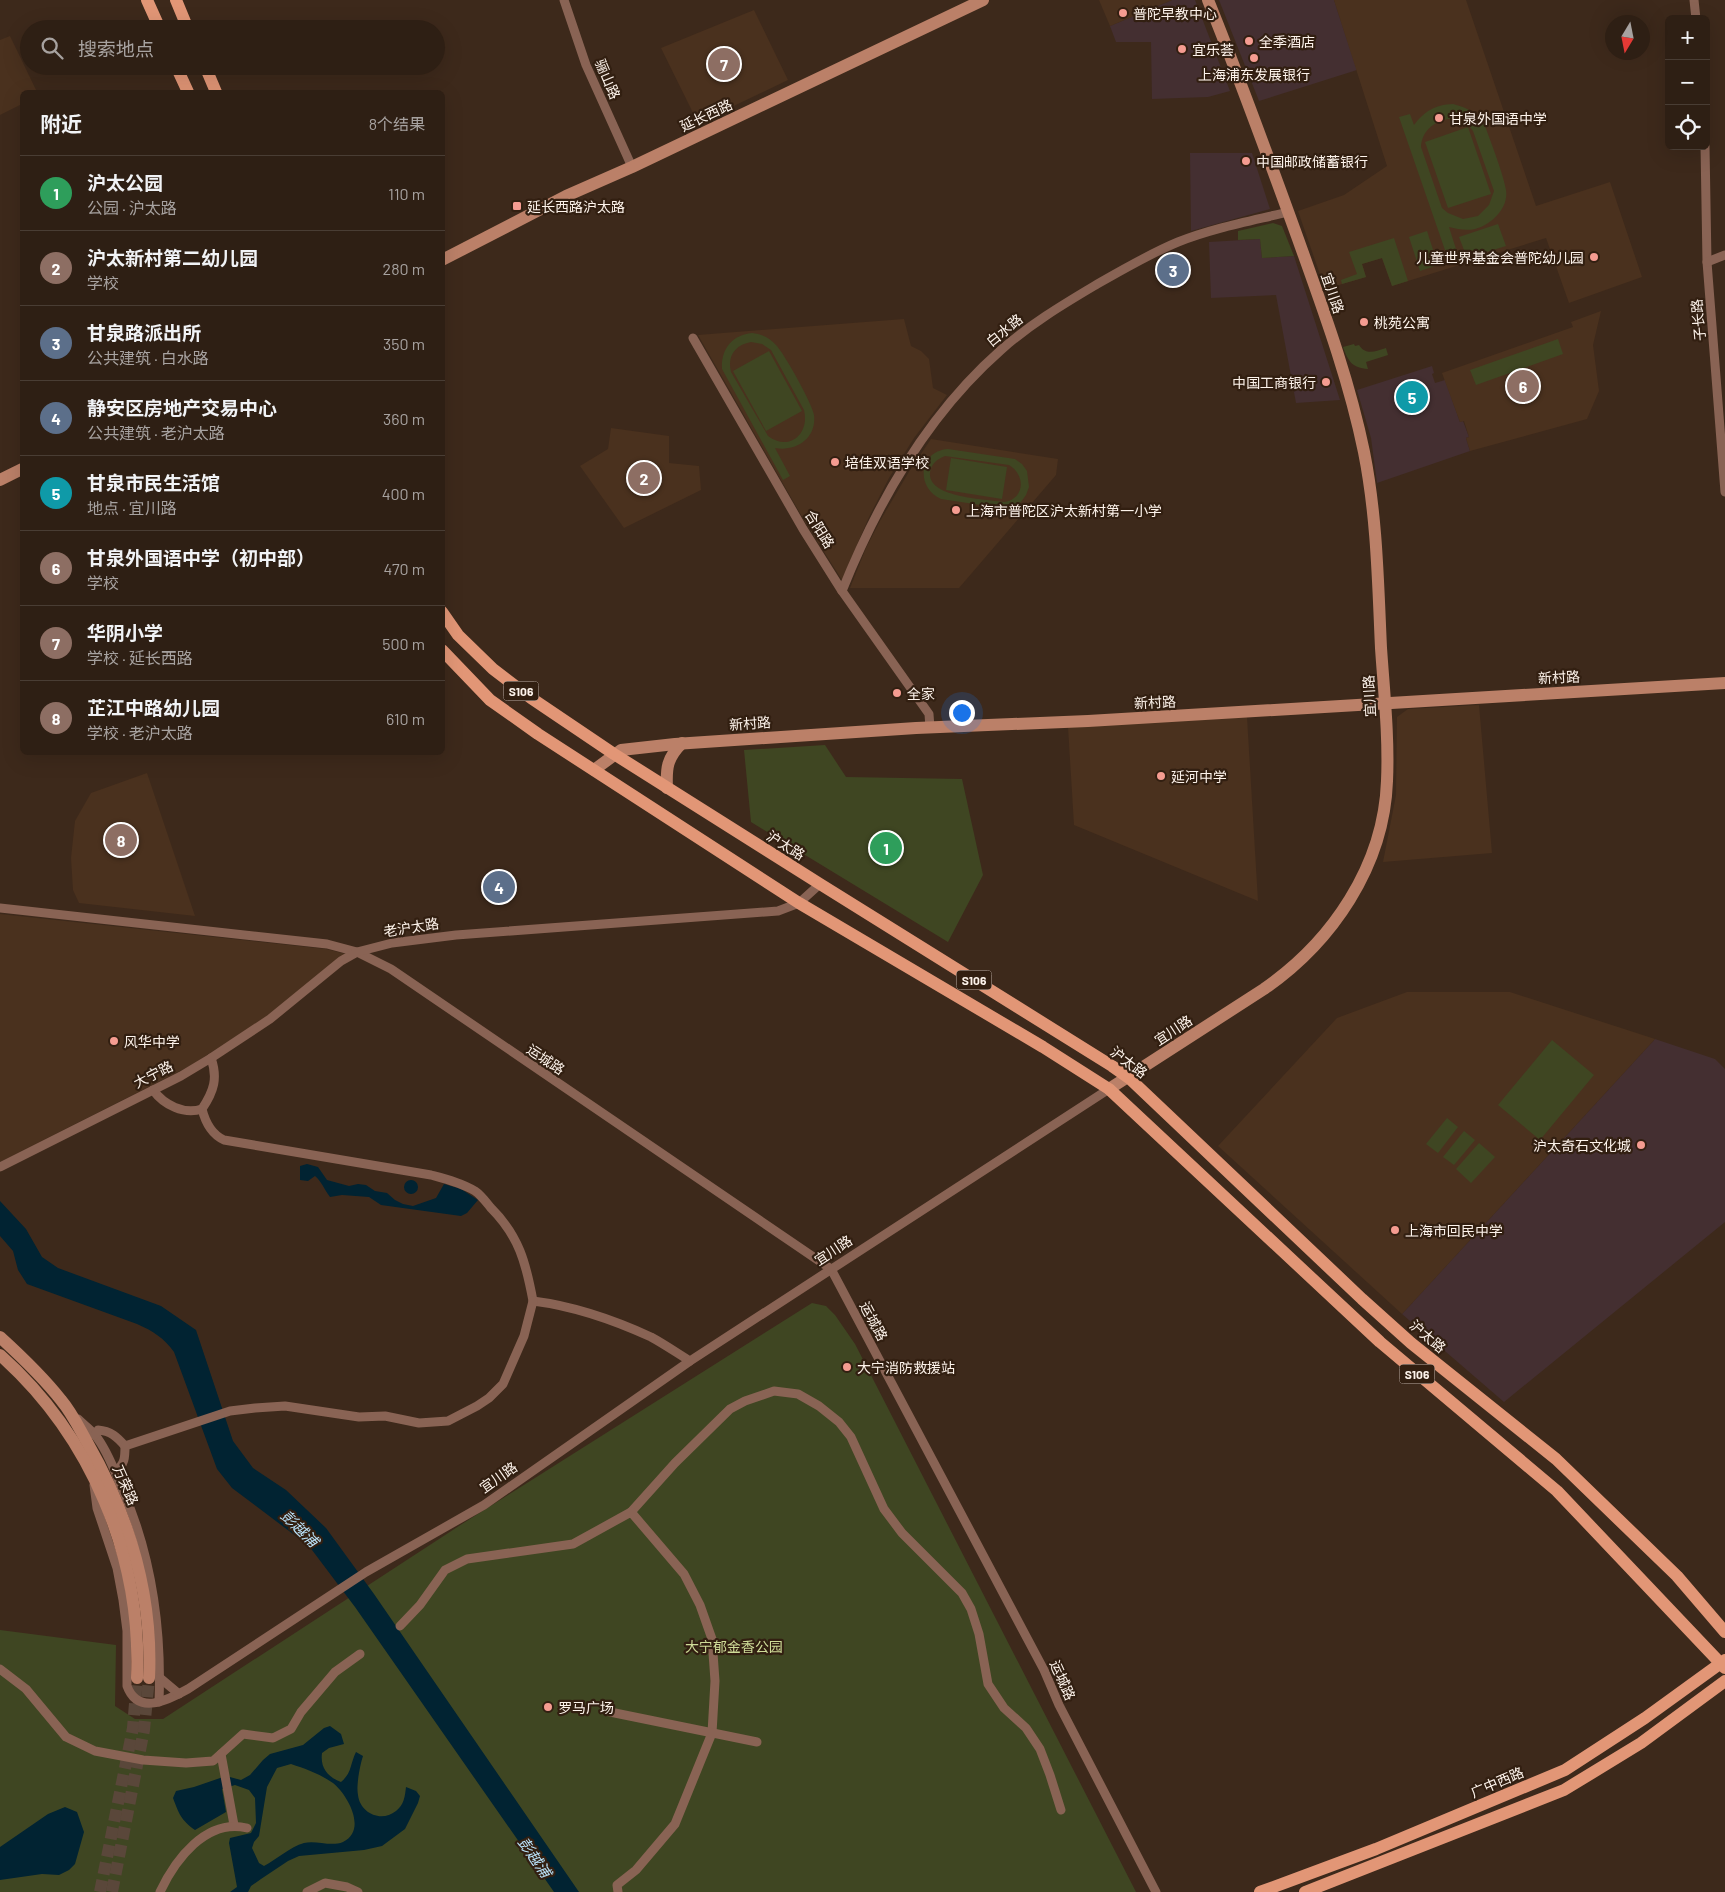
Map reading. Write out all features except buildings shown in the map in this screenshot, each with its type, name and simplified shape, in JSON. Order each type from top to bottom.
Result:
[{"type":"main road","points":[[148,0],[156,20]]},
{"type":"main road","points":[[176,0],[184,20]]},
{"type":"main road","name":"延长西路","points":[[445,258],[566,196],[632,167],[983,0]]},
{"type":"main road","name":"宜川路","points":[[1109,1089],[1281,977],[1310,952],[1344,909],[1368,866],[1383,814],[1387,782],[1375,522],[1365,455],[1347,383],[1288,212],[1208,0]]},
{"type":"main road","points":[[180,75],[187,90]]},
{"type":"main road","points":[[209,75],[215,90]]},
{"type":"main road","points":[[0,480],[20,470]]},
{"type":"main road","name":"沪太路","points":[[445,616],[458,635],[493,669],[531,698],[667,788],[1112,1066],[1128,1078],[1362,1300],[1411,1343],[1556,1459],[1677,1576],[1725,1632]]},
{"type":"main road","name":"S106","points":[[445,653],[490,700],[594,770],[799,903],[1043,1047],[1109,1089],[1380,1342],[1557,1491],[1724,1664]]},
{"type":"main road","name":"新村路","points":[[594,770],[614,754],[630,748],[682,743],[1725,683]]},
{"type":"main road","points":[[667,788],[666,770],[672,753],[682,743]]},
{"type":"main road","name":"万荣路","points":[[0,1338],[23,1358],[71,1412],[118,1501],[129,1532],[144,1596],[148,1629],[149,1678]]},
{"type":"main road","name":"万荣路","points":[[0,1355],[40,1395],[73,1441],[92,1475],[118,1536],[127,1566],[137,1630],[149,1678]]},
{"type":"main road","name":"广中西路","points":[[1260,1892],[1376,1849],[1565,1770],[1724,1664]]},
{"type":"main road","points":[[1305,1892],[1564,1790],[1640,1743],[1725,1682]]},
{"type":"street","name":"骊山路","points":[[564,0],[586,65],[632,167]]},
{"type":"street","points":[[1694,0],[1696,15]]},
{"type":"street","name":"子长路","points":[[1705,150],[1707,262],[1725,492]]},
{"type":"street","name":"白水路","points":[[842,592],[874,519],[917,444],[957,395],[1001,349],[1070,300],[1152,254],[1207,232],[1288,212]]},
{"type":"street","points":[[1707,262],[1725,255]]},
{"type":"street","name":"合阳路","points":[[693,338],[769,472],[842,592],[929,714],[930,728]]},
{"type":"street","name":"老沪太路","points":[[0,908],[327,944],[357,952],[416,939],[778,911],[799,903],[820,884]]},
{"type":"street","name":"大宁路","points":[[0,1167],[153,1090],[211,1058],[270,1019],[333,966],[357,952]]},
{"type":"street","name":"运城路","points":[[357,952],[391,969],[831,1270],[1044,1670],[1059,1705],[1156,1892]]},
{"type":"street","points":[[153,1090],[158,1098],[166,1104],[193,1112],[202,1108],[212,1090],[216,1076],[211,1058]]},
{"type":"street","name":"宜川路","points":[[159,1702],[179,1694],[366,1572],[484,1505],[690,1361],[1109,1089]]},
{"type":"street","points":[[125,1446],[230,1411],[285,1406],[358,1417],[385,1416],[418,1423],[448,1421],[489,1398],[503,1384],[524,1336],[533,1301],[526,1264],[517,1242],[501,1217],[475,1191],[453,1181],[423,1174],[224,1140],[215,1136],[202,1108]]},
{"type":"street","points":[[533,1301],[552,1303],[623,1326],[652,1338],[690,1361]]},
{"type":"street","points":[[400,1626],[420,1605],[445,1570],[467,1559],[573,1544],[631,1512],[675,1462],[730,1409],[745,1400],[774,1391],[798,1394],[820,1406],[840,1422],[851,1437],[884,1509],[902,1534],[962,1593],[971,1609],[979,1634],[988,1684],[1004,1708],[1026,1728],[1040,1749],[1061,1810]]},
{"type":"street","points":[[71,1412],[95,1435],[115,1471],[138,1529],[148,1562],[158,1629],[149,1678],[159,1702],[141,1703],[130,1695],[127,1686],[127,1631],[123,1600],[113,1553],[97,1508],[92,1475]]},
{"type":"street","points":[[95,1435],[98,1430],[107,1431],[116,1435],[125,1446],[124,1461],[121,1467],[115,1471]]},
{"type":"street","points":[[618,1892],[617,1885],[636,1870],[675,1824],[712,1733],[715,1681],[712,1639],[700,1605],[684,1574],[631,1512]]},
{"type":"street","points":[[0,1669],[26,1689],[66,1737],[95,1751],[143,1760],[186,1763],[213,1761],[243,1734],[273,1738],[291,1729],[301,1712],[335,1672],[360,1654]]},
{"type":"street","points":[[149,1678],[179,1694]]},
{"type":"street","points":[[610,1712],[758,1742]]},
{"type":"street","points":[[221,1754],[234,1825]]},
{"type":"street","points":[[160,1892],[173,1867],[188,1849],[209,1833],[234,1825],[247,1828]]},
{"type":"street","points":[[307,1892],[325,1883],[347,1887],[358,1892]]},
{"type":"shaded area","name":"普陀早教中心","points":[[1099,0],[1172,0],[1110,26]]},
{"type":"shaded area","points":[[1172,0],[1195,0],[1230,91],[1208,97],[1152,99],[1151,42],[1116,42],[1110,26]]},
{"type":"shaded area","points":[[1219,0],[1334,0],[1357,70],[1259,101]]},
{"type":"shaded area","name":"甘泉外国语中学","points":[[1334,0],[1466,0],[1536,206],[1610,182],[1642,277],[1569,303],[1546,238],[1392,286],[1382,258],[1362,264],[1366,277],[1325,289],[1298,211],[1344,195],[1387,166]]},
{"type":"shaded area","points":[[754,10],[788,80],[698,123],[661,48]]},
{"type":"shaded area","points":[[10,36],[20,57],[20,75],[29,75],[36,90],[20,90],[20,105],[0,115],[0,40]]},
{"type":"shaded area","points":[[1190,153],[1252,153],[1270,209],[1191,231]]},
{"type":"shaded area","points":[[1260,239],[1262,258],[1294,256],[1340,400],[1296,403],[1276,295],[1211,298],[1209,242]]},
{"type":"shaded area","points":[[1601,311],[1593,345],[1599,391],[1587,419],[1470,451],[1466,438],[1469,437],[1464,421],[1460,422],[1442,373],[1573,327],[1571,322]]},
{"type":"shaded area","name":"培佳双语学校","points":[[904,319],[911,346],[921,351],[929,359],[933,388],[947,395],[914,438],[889,478],[869,517],[842,580],[805,522],[698,335]]},
{"type":"shaded area","points":[[1432,366],[1435,383],[1445,380],[1460,422],[1463,421],[1469,437],[1466,438],[1470,451],[1377,483],[1371,438],[1357,390]]},
{"type":"shaded area","points":[[611,428],[669,436],[669,463],[699,466],[701,490],[624,528],[580,466],[608,449]]},
{"type":"shaded area","name":"上海市普陀区沪太新村第一小学","points":[[931,439],[1058,459],[1056,475],[959,588],[850,588],[866,548],[880,521]]},
{"type":"shaded area","points":[[1479,705],[1492,853],[1383,862],[1396,795],[1397,717],[1408,709]]},
{"type":"shaded area","name":"延河中学","points":[[1247,717],[1258,901],[1074,825],[1068,727]]},
{"type":"shaded area","points":[[147,773],[195,916],[79,903],[73,890],[71,858],[75,821],[91,793]]},
{"type":"shaded area","name":"风华中学","points":[[0,914],[326,949],[346,954],[266,1017],[190,1066],[0,1162]]},
{"type":"shaded area","name":"上海市回民中学","points":[[1407,992],[1510,992],[1655,1039],[1402,1314],[1218,1146],[1337,1018]]},
{"type":"shaded area","name":"沪太奇石文化城","points":[[1655,1039],[1715,1059],[1725,1069],[1725,1222],[1504,1402],[1402,1314]]},
{"type":"green space","points":[[1453,104],[1465,108],[1483,120],[1502,173],[1506,197],[1505,203],[1498,215],[1487,224],[1468,230],[1449,227],[1456,249],[1446,253],[1399,117],[1410,114],[1414,125],[1430,110]],"holes":[[[1448,119],[1459,120],[1473,131],[1494,191],[1489,205],[1478,216],[1463,219],[1448,213],[1442,208],[1421,147],[1424,136],[1429,128],[1438,122]]]},
{"type":"green space","points":[[1468,127],[1491,194],[1448,208],[1425,142]]},
{"type":"green space","points":[[1273,223],[1282,226],[1294,256],[1262,258],[1260,239],[1238,240],[1238,231]]},
{"type":"green space","points":[[1498,224],[1506,246],[1467,258],[1459,237]]},
{"type":"green space","points":[[1427,231],[1438,265],[1420,271],[1409,237]]},
{"type":"green space","points":[[1394,238],[1408,281],[1392,286],[1382,258],[1362,264],[1366,277],[1342,284],[1341,280],[1357,274],[1349,252]]},
{"type":"green space","points":[[745,334],[762,335],[776,345],[798,379],[814,415],[812,431],[803,442],[790,448],[775,448],[790,476],[783,480],[722,369],[723,355],[729,344]],"holes":[[[745,343],[762,344],[771,350],[804,410],[805,419],[801,433],[790,441],[783,442],[768,436],[731,372],[731,356],[737,349]]]},
{"type":"green space","points":[[1558,339],[1563,354],[1476,385],[1470,370]]},
{"type":"green space","points":[[1354,344],[1355,346],[1359,345],[1368,352],[1386,348],[1388,355],[1366,362],[1368,369],[1358,367],[1351,363],[1343,347]]},
{"type":"green space","points":[[769,351],[802,411],[766,431],[733,371]]},
{"type":"green space","points":[[948,449],[1015,459],[1027,471],[1029,487],[1026,495],[1021,502],[1007,509],[941,499],[927,486],[924,478],[926,463],[938,451]],"holes":[[[945,456],[1009,465],[1015,469],[1021,486],[1016,496],[1004,502],[959,496],[948,492],[938,488],[932,481],[930,473],[935,462]]]},
{"type":"green space","points":[[951,458],[1007,467],[1002,499],[946,490]]},
{"type":"green space","points":[[825,745],[846,777],[962,779],[983,875],[948,942],[751,822],[744,750]]},
{"type":"green space","points":[[1552,1040],[1594,1075],[1540,1140],[1498,1105]]},
{"type":"green space","points":[[1447,1118],[1458,1127],[1438,1153],[1426,1144]]},
{"type":"green space","points":[[1464,1131],[1475,1140],[1454,1165],[1443,1157]]},
{"type":"green space","points":[[1479,1143],[1495,1157],[1471,1183],[1456,1169]]},
{"type":"green space","name":"大宁郁金香公园","points":[[812,1303],[826,1306],[835,1315],[855,1344],[1136,1892],[0,1892],[0,1630],[116,1645],[115,1706],[135,1719],[163,1719],[462,1524]]},
{"type":"water","points":[[307,1164],[318,1167],[327,1180],[349,1186],[366,1185],[375,1191],[387,1193],[403,1204],[413,1206],[436,1198],[444,1184],[461,1189],[478,1200],[467,1213],[461,1216],[381,1205],[369,1197],[342,1195],[330,1197],[315,1176],[308,1181],[300,1180],[300,1166]]},
{"type":"water","points":[[408,1180],[414,1180],[418,1187],[414,1194],[408,1194],[404,1190],[404,1184]]},
{"type":"water","name":"彭越浦","points":[[0,1201],[26,1229],[42,1257],[58,1268],[161,1306],[196,1330],[233,1441],[253,1468],[286,1490],[326,1528],[374,1594],[579,1892],[554,1892],[355,1607],[309,1546],[232,1488],[217,1469],[174,1352],[170,1347],[158,1335],[137,1324],[27,1284],[18,1270],[13,1251],[0,1236]]},
{"type":"water","points":[[330,1726],[341,1734],[344,1744],[329,1748],[322,1753],[322,1763],[329,1775],[341,1782],[349,1772],[356,1752],[363,1756],[358,1791],[360,1801],[367,1811],[378,1816],[390,1814],[401,1806],[405,1797],[406,1787],[416,1791],[420,1796],[418,1803],[405,1829],[382,1846],[364,1850],[299,1856],[288,1861],[251,1886],[248,1892],[230,1892],[237,1887],[229,1843],[230,1838],[251,1833],[256,1823],[255,1798],[249,1790],[235,1785],[222,1789],[226,1812],[195,1830],[183,1820],[179,1813],[173,1798],[176,1791],[226,1776],[241,1780],[250,1775],[270,1754],[303,1745],[324,1728]],"holes":[[[291,1764],[323,1777],[338,1788],[353,1812],[354,1829],[343,1842],[334,1844],[304,1843],[264,1866],[259,1863],[252,1848],[259,1836],[267,1787],[277,1768]]]},
{"type":"water","points":[[65,1807],[77,1812],[84,1832],[75,1864],[69,1870],[59,1875],[42,1874],[0,1880],[0,1847],[48,1814]]},
{"type":"tunnel","points":[[100,1892],[133,1728],[137,1678]]},
{"type":"tunnel","points":[[112,1892],[144,1730],[149,1678]]},
{"type":"place","name":"普陀早教中心","points":[[1123,13]]},
{"type":"place","name":"全季酒店","points":[[1249,41]]},
{"type":"place","name":"宜乐荟","points":[[1182,49]]},
{"type":"place","name":"上海浦东发展银行","points":[[1254,58]]},
{"type":"place","name":"华阴小学","points":[[724,64]]},
{"type":"place","name":"甘泉外国语中学","points":[[1439,118]]},
{"type":"place","name":"中国邮政储蓄银行","points":[[1246,161]]},
{"type":"place","name":"延长西路沪太路","points":[[517,206]]},
{"type":"place","name":"儿童世界基金会普陀幼儿园","points":[[1594,257]]},
{"type":"place","name":"甘泉路派出所","points":[[1173,270]]},
{"type":"place","name":"桃苑公寓","points":[[1364,322]]},
{"type":"place","name":"中国工商银行","points":[[1326,382]]},
{"type":"place","name":"甘泉外国语中学（初中部）","points":[[1523,386]]},
{"type":"place","name":"甘泉市民生活馆","points":[[1412,397]]},
{"type":"place","name":"培佳双语学校","points":[[835,462]]},
{"type":"place","name":"沪太新村第二幼儿园","points":[[644,478]]},
{"type":"place","name":"上海市普陀区沪太新村第一小学","points":[[956,510]]},
{"type":"place","name":"全家","points":[[897,693]]},
{"type":"place","name":"延河中学","points":[[1161,776]]},
{"type":"place","name":"芷江中路幼儿园","points":[[121,840]]},
{"type":"place","name":"沪太公园","points":[[886,848]]},
{"type":"place","name":"静安区房地产交易中心","points":[[499,887]]},
{"type":"place","name":"风华中学","points":[[114,1041]]},
{"type":"place","name":"沪太奇石文化城","points":[[1641,1145]]},
{"type":"place","name":"上海市回民中学","points":[[1395,1230]]},
{"type":"place","name":"大宁消防救援站","points":[[847,1367]]},
{"type":"place","name":"罗马广场","points":[[548,1707]]}]
